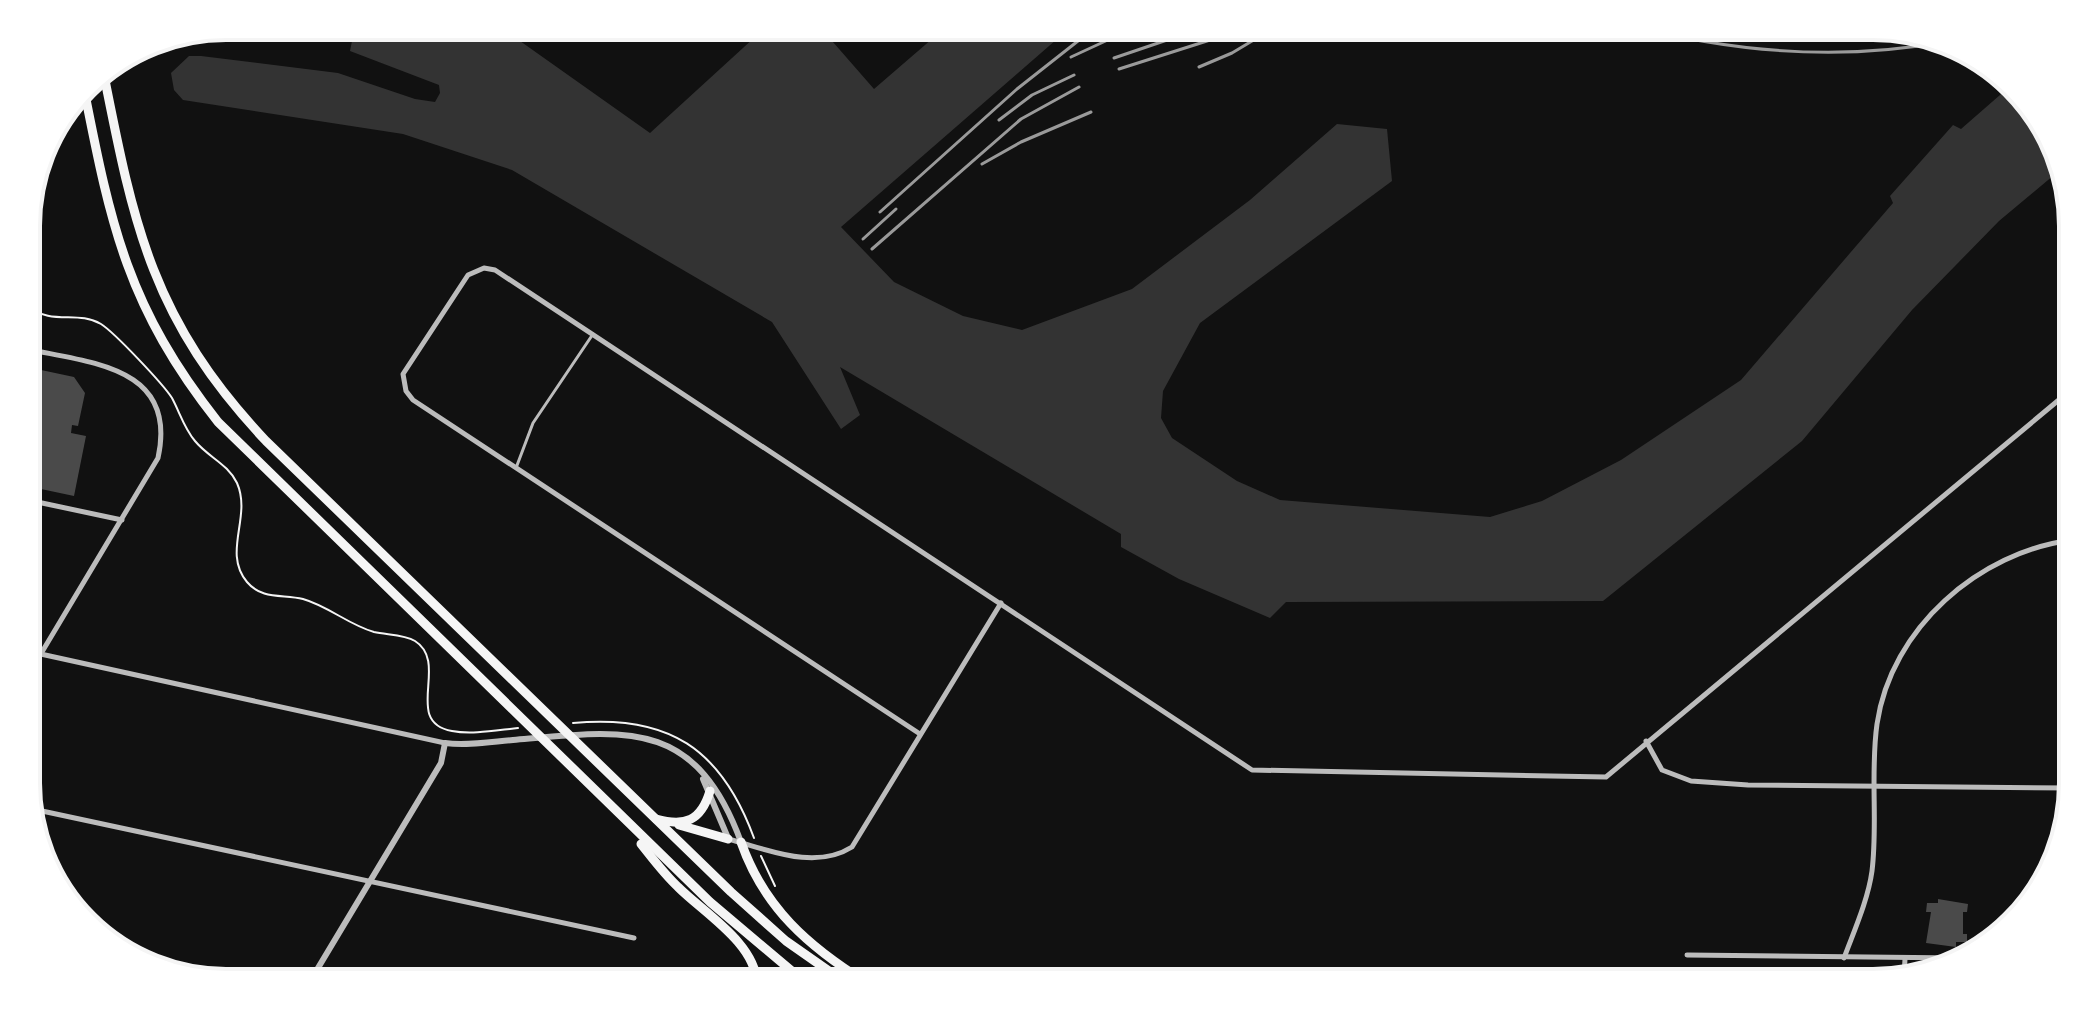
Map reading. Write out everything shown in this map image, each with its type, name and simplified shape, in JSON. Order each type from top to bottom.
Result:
[{"type":"highway","points":[[106,84],[126,189],[144,249],[169,308],[212,378],[266,441],[653,818],[772,929],[827,969]]},
{"type":"highway","points":[[87,102],[107,204],[123,258],[159,339],[196,394],[264,470],[616,813],[738,929],[788,969]]},
{"type":"highway","points":[[679,825],[698,816],[710,791]]},
{"type":"highway","points":[[616,813],[677,887],[743,949],[753,969]]},
{"type":"highway","points":[[653,818],[728,839]]},
{"type":"highway","points":[[741,842],[756,878],[784,918],[810,944],[853,969]]},
{"type":"street","points":[[920,734],[413,400],[403,380],[409,364],[468,275],[484,268],[495,270],[1252,770],[1606,777],[2059,400]]},
{"type":"street","points":[[40,352],[106,366],[130,376],[150,395],[162,418],[158,458],[40,657]]},
{"type":"street","points":[[42,503],[122,520]]},
{"type":"street","points":[[1844,958],[1871,876],[1877,723],[1897,662],[1922,623],[1952,593],[2026,549],[2059,543]]},
{"type":"street","points":[[700,772],[728,839],[812,859],[831,857],[848,850],[858,840],[1001,603]]},
{"type":"street","points":[[42,654],[445,743],[625,732],[647,737],[676,751],[722,796],[741,842]]},
{"type":"street","points":[[1646,741],[1662,770],[1691,781],[1748,785],[2059,788]]},
{"type":"street","points":[[317,969],[441,763],[445,743]]},
{"type":"street","points":[[43,811],[634,938]]},
{"type":"street","points":[[1687,955],[1935,958]]},
{"type":"street","points":[[1905,959],[1905,966]]},
{"type":"lane","points":[[516,468],[533,423],[593,334]]},
{"type":"path","points":[[40,313],[49,318],[85,319],[103,325],[166,389],[189,434],[227,468],[238,485],[243,510],[236,555],[241,573],[252,586],[274,597],[308,601],[370,630],[414,640],[430,660],[431,672],[425,701],[434,722],[454,731],[501,729]]},
{"type":"path","points":[[724,779],[740,804],[754,839]]},
{"type":"path","points":[[763,863],[776,888]]},
{"type":"shaded area","points":[[352,40],[519,40],[650,133],[752,40],[831,40],[874,89],[931,40],[1056,40],[841,227],[894,282],[963,316],[1022,330],[1132,289],[1250,200],[1337,124],[1387,129],[1392,181],[1200,323],[1163,391],[1161,418],[1172,438],[1237,481],[1280,500],[1490,517],[1542,501],[1621,460],[1741,380],[1893,203],[1890,196],[1953,125],[1961,129],[2003,92],[2034,133],[2052,176],[1999,221],[1912,310],[1802,441],[1603,601],[1286,602],[1270,618],[1179,579],[1121,547],[1121,534],[840,367],[860,415],[841,429],[772,322],[512,170],[403,134],[183,100],[174,90],[171,73],[189,56],[201,56],[338,73],[415,99],[435,102],[440,93],[439,85],[350,51]]},
{"type":"building","points":[[40,370],[74,377],[85,393],[78,426],[72,425],[71,433],[86,436],[74,496],[41,489],[40,494]]},
{"type":"building","points":[[1938,899],[1968,904],[1967,912],[1963,912],[1963,934],[1967,934],[1967,942],[1956,942],[1956,947],[1926,943],[1931,912],[1926,912],[1927,903],[1938,903]]},
{"type":"railway","points":[[880,212],[1017,89],[1079,40]]},
{"type":"railway","points":[[1071,57],[1108,40]]},
{"type":"railway","points":[[1114,58],[1167,40]]},
{"type":"railway","points":[[1119,69],[1210,40]]},
{"type":"railway","points":[[1199,67],[1254,40]]},
{"type":"railway","points":[[1698,40],[1787,51],[1865,51],[1917,46]]},
{"type":"railway","points":[[999,120],[1032,95],[1074,75]]},
{"type":"railway","points":[[872,249],[1021,119],[1079,87]]},
{"type":"railway","points":[[982,164],[1021,142],[1091,112]]},
{"type":"railway","points":[[863,239],[896,209]]}]
